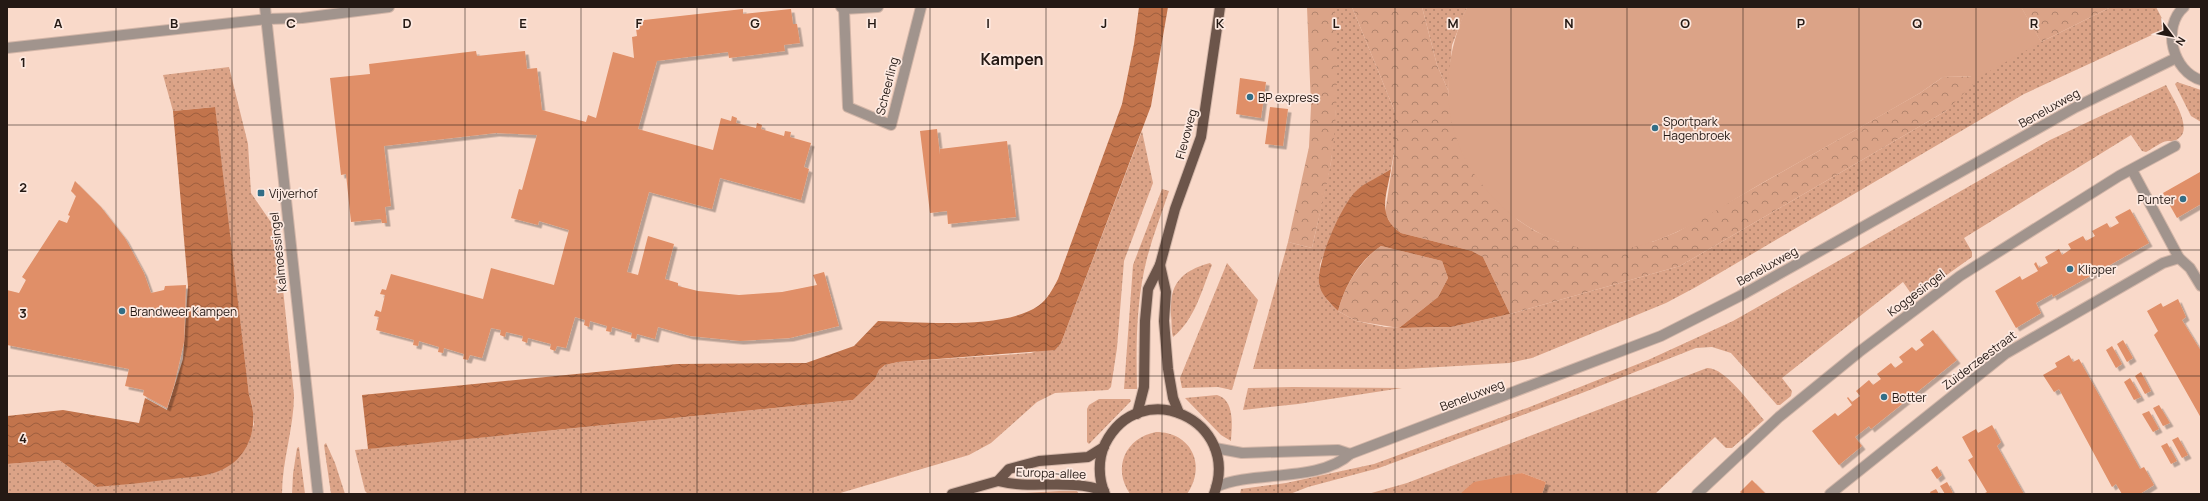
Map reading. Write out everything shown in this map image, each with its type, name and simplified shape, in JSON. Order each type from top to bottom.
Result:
[{"type":"main road","name":"Flevoweg","points":[[1137,414],[1144,387],[1145,321],[1148,289],[1160,265],[1175,209],[1201,137],[1220,7]]},
{"type":"main road","name":"Flevoweg","points":[[1160,265],[1166,292],[1164,321],[1168,369],[1173,398],[1180,413]]},
{"type":"main road","points":[[1104,493],[1100,469],[1104,447],[1117,427],[1137,414],[1158,409],[1180,413],[1190,418],[1203,429],[1215,448],[1219,468],[1215,491]]},
{"type":"main road","name":"Europa-allee","points":[[952,494],[998,480],[1009,468],[1039,461],[1088,457],[1104,447]]},
{"type":"main road","name":"Europa-allee","points":[[998,480],[1013,485],[1083,485],[1104,493]]},
{"type":"street","name":"Kalmoessingel","points":[[265,7],[318,494]]},
{"type":"street","points":[[7,48],[267,19],[302,18],[389,7]]},
{"type":"street","name":"Scheerling","points":[[878,7],[842,8],[848,107],[891,125],[921,7]]},
{"type":"street","points":[[2184,7],[2173,24],[2172,41],[2176,58],[2184,70],[2201,80]]},
{"type":"street","name":"Beneluxweg","points":[[1215,491],[1229,481],[1282,476],[1341,463],[1350,454],[1378,446],[1661,336],[1746,292],[2076,107],[2176,58]]},
{"type":"street","name":"Koggesingel","points":[[1697,494],[1780,417],[1859,352],[1943,288],[2024,234],[2175,146]]},
{"type":"street","points":[[2132,170],[2179,258],[2190,268],[2201,286]]},
{"type":"street","name":"Zuiderzeestraat","points":[[1830,494],[2005,354],[2163,263],[2179,258]]},
{"type":"street","name":"Beneluxweg","points":[[1215,448],[1242,453],[1338,450],[1350,454]]},
{"type":"green space","points":[[1307,7],[1335,7],[1337,84],[1334,143],[1329,173],[1312,248],[1288,242],[1309,147],[1311,106]]},
{"type":"green space","points":[[1335,7],[1352,7],[1395,112],[1395,148],[1391,169],[1357,190],[1339,218],[1320,264],[1319,285],[1328,301],[1338,311],[1356,321],[1385,327],[1413,328],[1451,327],[1510,314],[1680,266],[1946,111],[2021,7],[2041,42],[2111,7],[2156,7],[2167,28],[2024,94],[1696,287],[1666,303],[1532,358],[1509,363],[1405,369],[1253,369],[1288,242],[1312,248],[1331,162],[1336,106]]},
{"type":"green space","points":[[1352,7],[1422,7],[1437,65],[1448,90],[1452,120],[1463,153],[1518,220],[1535,231],[1559,242],[1652,242],[1677,232],[1920,93],[1943,77],[1981,76],[1946,111],[1680,266],[1510,314],[1483,257],[1472,251],[1401,233],[1393,228],[1385,213],[1395,148],[1395,112]]},
{"type":"green space","points":[[1422,7],[1467,7],[1452,45],[1448,90],[1437,65]]},
{"type":"green space","name":"Sportpark Hagenbroek","points":[[1467,7],[2021,7],[2041,42],[1981,76],[1943,77],[1920,93],[1687,227],[1661,239],[1634,247],[1606,250],[1578,247],[1547,237],[1526,225],[1498,203],[1482,185],[1463,155],[1455,134],[1450,113],[1448,92],[1449,70],[1453,49]]},
{"type":"green space","points":[[2021,7],[2111,7],[2041,42]]},
{"type":"green space","points":[[229,67],[248,144],[251,193],[277,231],[294,395],[282,494],[7,494],[7,464],[59,460],[97,487],[211,474],[248,443],[254,424],[252,404],[249,395],[214,107],[173,111],[163,75]]},
{"type":"green space","points":[[2177,82],[2201,90],[2201,122],[2191,116],[2175,84]]},
{"type":"green space","points":[[2166,85],[2183,120],[2183,133],[2178,139],[2163,142],[2146,152],[2142,151],[2131,135],[1964,238],[1972,252],[1972,257],[1917,296],[1912,295],[1903,282],[1782,378],[1792,391],[1791,396],[1780,405],[1777,405],[1731,353],[1712,347],[1696,348],[1582,393],[1379,468],[1308,487],[1290,494],[1240,494],[1241,489],[1286,483],[1374,464],[1527,408],[1648,360],[1733,321],[2050,140]]},
{"type":"green space","points":[[1142,131],[1153,183],[1124,261],[1117,348],[1111,387],[1108,390],[1055,393],[1037,402],[991,443],[969,455],[837,494],[368,494],[365,491],[355,450],[853,400],[875,379],[879,370],[885,365],[898,362],[1031,353],[1061,343]]},
{"type":"green space","points":[[1162,189],[1169,191],[1149,249],[1143,274],[1137,340],[1137,389],[1124,389],[1133,265]]},
{"type":"green space","points":[[1381,246],[1442,261],[1448,278],[1438,297],[1399,328],[1356,321],[1338,311],[1349,283],[1354,275],[1366,259]]},
{"type":"green space","points":[[1210,263],[1212,265],[1197,304],[1187,322],[1173,337],[1171,304],[1175,287],[1179,280],[1191,270]]},
{"type":"green space","points":[[1227,263],[1258,300],[1232,390],[1218,387],[1182,388],[1180,378]]},
{"type":"green space","points":[[1707,368],[1714,369],[1730,380],[1764,420],[1732,448],[1726,448],[1715,437],[1655,494],[1542,494],[1546,482],[1522,473],[1460,494],[1368,494],[1407,483]]},
{"type":"green space","points":[[1248,388],[1402,388],[1298,404],[1243,410]]},
{"type":"green space","points":[[1217,395],[1227,402],[1230,408],[1232,421],[1231,441],[1221,435],[1185,398]]},
{"type":"green space","points":[[1099,399],[1130,399],[1131,401],[1089,444],[1087,442],[1087,409],[1089,405]]},
{"type":"green space","points":[[1156,432],[1168,433],[1178,438],[1186,444],[1192,452],[1196,472],[1193,483],[1187,494],[1130,494],[1125,484],[1122,474],[1122,465],[1129,447],[1145,435]]},
{"type":"green space","points":[[326,443],[335,463],[345,494],[331,494],[324,445]]},
{"type":"green space","points":[[299,447],[305,494],[292,494],[293,474],[297,448]]},
{"type":"green space","points":[[1077,491],[1079,494],[1006,494]]},
{"type":"water","points":[[1139,7],[1168,7],[1151,106],[1061,343],[1055,350],[898,362],[885,365],[879,370],[875,379],[853,400],[368,449],[362,395],[677,364],[806,363],[854,346],[878,321],[938,323],[983,322],[1023,314],[1038,306],[1047,297],[1058,279],[1122,104],[1134,44]]},
{"type":"water","points":[[215,107],[249,395],[253,417],[253,429],[245,449],[230,465],[219,471],[208,474],[97,487],[59,460],[7,464],[7,416],[63,410],[139,423],[145,398],[167,410],[183,359],[188,286],[173,111]]},
{"type":"water","points":[[1391,169],[1385,204],[1388,219],[1393,226],[1401,233],[1472,251],[1483,257],[1510,314],[1451,327],[1399,328],[1438,297],[1448,278],[1442,261],[1381,246],[1366,259],[1354,274],[1341,301],[1338,311],[1326,298],[1321,291],[1319,273],[1326,248],[1337,220],[1357,190]]},
{"type":"building","points":[[743,9],[743,14],[791,9],[793,24],[797,24],[800,43],[784,45],[785,51],[729,58],[728,52],[657,61],[638,129],[713,150],[721,118],[731,121],[732,116],[737,118],[736,123],[756,128],[757,123],[762,125],[761,129],[784,136],[785,131],[791,132],[790,137],[811,143],[804,167],[809,169],[801,200],[720,178],[712,209],[649,192],[627,272],[638,275],[648,236],[674,244],[665,279],[678,283],[678,286],[698,291],[739,295],[782,292],[817,285],[813,275],[824,272],[839,326],[790,338],[740,341],[690,336],[658,327],[655,339],[637,334],[636,339],[631,338],[632,333],[612,327],[611,332],[606,331],[607,326],[590,321],[589,327],[584,325],[585,320],[575,317],[566,348],[557,346],[555,351],[550,349],[551,344],[528,338],[527,343],[522,341],[523,336],[506,332],[505,337],[500,335],[501,330],[491,328],[482,358],[470,355],[468,360],[463,359],[464,354],[444,348],[443,353],[438,352],[439,347],[419,341],[418,346],[413,345],[414,340],[376,330],[379,317],[374,316],[376,310],[381,312],[385,295],[380,294],[382,289],[386,290],[391,274],[483,299],[491,268],[554,285],[569,230],[539,221],[538,225],[511,218],[519,189],[522,190],[537,135],[496,133],[384,146],[391,206],[385,207],[387,223],[382,223],[381,219],[351,222],[346,174],[341,175],[330,78],[370,74],[369,64],[476,51],[477,56],[525,51],[527,69],[537,68],[542,110],[586,122],[588,115],[596,118],[613,52],[634,58],[632,37],[637,36],[635,21]]},
{"type":"building","points":[[1240,78],[1266,82],[1261,118],[1236,114]]},
{"type":"building","points":[[1270,107],[1288,109],[1283,146],[1265,144]]},
{"type":"building","points":[[937,129],[940,155],[940,149],[1007,141],[1016,217],[948,224],[947,211],[930,213],[920,131]]},
{"type":"building","name":"Punter","points":[[2200,172],[2201,204],[2177,218],[2163,193]]},
{"type":"building","points":[[75,181],[101,207],[125,238],[144,273],[151,293],[164,290],[165,286],[186,285],[184,342],[174,386],[167,408],[143,395],[144,390],[125,386],[129,369],[7,345],[7,290],[19,293],[26,280],[22,277],[59,220],[67,223],[70,216],[68,215],[76,196],[71,191]]},
{"type":"building","name":"Klipper","points":[[2130,209],[2149,243],[2053,297],[2052,294],[2036,303],[2041,313],[2016,328],[1995,291],[2020,276],[2022,280],[2038,271],[2034,264],[2036,262],[2039,268],[2048,263],[2045,257],[2059,249],[2062,255],[2071,249],[2068,244],[2083,236],[2086,241],[2095,236],[2092,231],[2107,223],[2110,228],[2119,223],[2115,217]]},
{"type":"building","points":[[2178,299],[2186,317],[2182,320],[2201,351],[2201,418],[2154,335],[2158,331],[2147,311],[2161,303],[2163,307]]},
{"type":"building","name":"Botter","points":[[1933,330],[1957,360],[1871,429],[1869,426],[1855,437],[1862,446],[1839,465],[1812,431],[1835,413],[1838,416],[1852,405],[1847,398],[1848,397],[1852,402],[1860,396],[1856,391],[1869,380],[1873,385],[1881,379],[1877,374],[1891,363],[1895,368],[1903,362],[1899,357],[1912,347],[1916,351],[1924,345],[1920,340]]},
{"type":"building","points":[[2123,340],[2133,358],[2127,362],[2117,344]]},
{"type":"building","points":[[2112,346],[2122,364],[2116,368],[2106,350]]},
{"type":"building","points":[[2069,355],[2073,362],[2079,359],[2140,469],[2144,467],[2154,485],[2140,494],[2122,494],[2116,484],[2112,487],[2059,389],[2054,392],[2043,375],[2057,367],[2055,363]]},
{"type":"building","points":[[2141,372],[2151,391],[2145,394],[2135,376]]},
{"type":"building","points":[[2130,378],[2141,397],[2134,400],[2124,382]]},
{"type":"building","points":[[2159,405],[2170,423],[2163,426],[2153,408]]},
{"type":"building","points":[[2149,411],[2159,429],[2153,432],[2142,414]]},
{"type":"building","points":[[1992,425],[2001,442],[1997,446],[2024,494],[1983,494],[1987,492],[1968,460],[1973,457],[1962,437],[1976,429],[1978,433]]},
{"type":"building","points":[[2178,437],[2188,455],[2182,458],[2172,440]]},
{"type":"building","points":[[2167,443],[2177,461],[2171,464],[2161,446]]},
{"type":"building","points":[[1937,466],[1942,475],[1937,479],[1931,470]]},
{"type":"building","points":[[1522,473],[1546,482],[1542,494],[1460,494],[1474,482]]},
{"type":"building","points":[[1752,480],[1766,494],[1742,494],[1740,492]]},
{"type":"building","points":[[1947,482],[1953,494],[1945,494],[1940,486]]},
{"type":"building","points":[[1936,489],[1939,494],[1931,494],[1930,492]]},
{"type":"place","name":"BP express","points":[[1250,97]]},
{"type":"place","name":"Sportpark Hagenbroek","points":[[1655,128]]},
{"type":"place","name":"Vijverhof","points":[[261,193]]},
{"type":"place","name":"Punter","points":[[2183,199]]},
{"type":"place","name":"Klipper","points":[[2070,269]]},
{"type":"place","name":"Brandweer Kampen","points":[[122,311]]},
{"type":"place","name":"Botter","points":[[1884,397]]},
{"type":"district","name":"Kampen","points":[[1012,59]]}]
